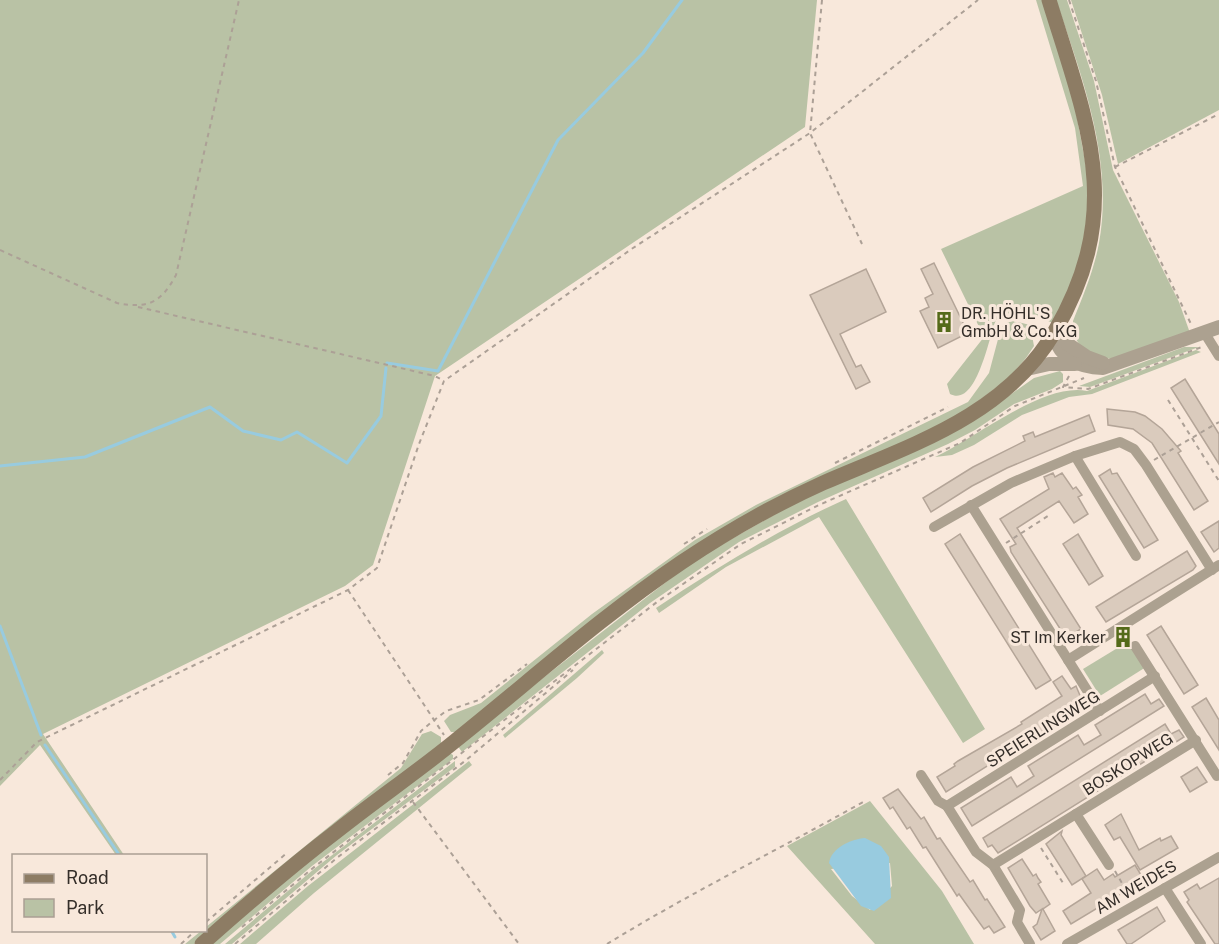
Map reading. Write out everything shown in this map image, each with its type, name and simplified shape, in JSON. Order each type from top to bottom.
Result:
[{"type":"main road","points":[[202,944],[306,855],[456,750],[646,588],[705,547],[803,493],[949,427],[995,399],[1027,369],[1053,334],[1082,272],[1092,234],[1096,193],[1094,165],[1086,121],[1049,0]]},
{"type":"street","points":[[1027,369],[1056,363],[1093,367],[1117,364],[1204,337],[1219,327]]},
{"type":"street","points":[[1053,334],[1060,352],[1078,364]]},
{"type":"street","points":[[1053,334],[1087,357],[1117,364]]},
{"type":"street","points":[[1204,337],[1219,356]]},
{"type":"street","points":[[934,527],[1011,483],[1075,456],[1120,442],[1134,449],[1215,568],[1068,660]]},
{"type":"street","points":[[1075,456],[1136,556]]},
{"type":"street","points":[[971,505],[1100,711]]},
{"type":"street","points":[[1135,646],[1217,776]]},
{"type":"street","name":"SPEIERLINGWEG","points":[[946,806],[1155,676]]},
{"type":"street","name":"BOSKOPWEG","points":[[993,865],[1037,841],[1076,814],[1196,740]]},
{"type":"street","points":[[921,775],[938,801],[946,806],[976,852],[993,865],[1020,910],[1017,922],[1030,944]]},
{"type":"street","name":"BOSKOPWEG","points":[[1076,814],[1109,865]]},
{"type":"street","name":"AM WEIDES","points":[[1067,944],[1219,857]]},
{"type":"street","points":[[1165,888],[1201,944]]},
{"type":"path","points":[[136,307],[155,302],[168,290],[176,275],[239,0]]},
{"type":"path","points":[[822,0],[810,132],[862,244]]},
{"type":"path","points":[[0,780],[38,742],[348,590],[377,568],[419,444],[444,381],[633,248],[810,132],[978,0]]},
{"type":"path","points":[[1063,387],[1088,389],[1204,337],[1182,302],[1115,168],[1096,81],[1069,0]]},
{"type":"path","points":[[1115,168],[1219,114]]},
{"type":"path","points":[[0,250],[117,303],[435,376],[444,381]]},
{"type":"path","points":[[235,944],[338,857],[465,761],[586,658],[657,602],[741,544],[819,505],[960,443],[1015,406],[1083,380],[1093,367]]},
{"type":"path","points":[[1168,400],[1219,481]]},
{"type":"path","points":[[1146,465],[1219,422]]},
{"type":"path","points":[[998,548],[1052,514]]},
{"type":"path","points":[[348,590],[407,683],[465,761]]},
{"type":"path","points":[[239,930],[456,750],[586,658]]},
{"type":"path","points":[[413,802],[519,944]]},
{"type":"path","points":[[607,944],[682,898],[772,853],[863,802]]},
{"type":"path","points":[[1037,841],[1063,883]]},
{"type":"path","points":[[1109,865],[1114,868],[1135,905]]},
{"type":"path","points":[[181,944],[194,932]]},
{"type":"green space","points":[[0,0],[817,0],[805,127],[435,376],[373,565],[345,586],[43,734],[123,854],[115,854],[40,745],[0,786]]},
{"type":"green space","points":[[1036,0],[1044,0],[1070,80],[1091,193],[1080,264],[1053,323],[1024,313],[1009,313],[996,320],[975,381],[968,391],[959,395],[950,394],[947,384],[984,337],[941,249],[1083,186],[1075,128]]},
{"type":"green space","points":[[1056,0],[1067,0],[1094,81],[1113,170],[1179,302],[1190,333],[1140,354],[1113,359],[1100,357],[1081,346],[1074,331],[1073,321],[1091,273],[1099,243],[1103,212],[1102,181],[1093,119]]},
{"type":"green space","points":[[1071,0],[1219,0],[1219,110],[1118,164],[1102,95]]},
{"type":"green space","points":[[1014,321],[1030,325],[1034,346],[1009,378],[948,424],[784,496],[458,732],[451,732],[444,721],[450,715],[481,703],[592,614],[695,540],[756,505],[968,402],[989,373],[1001,328],[1005,323]]},
{"type":"green space","points":[[1184,347],[1199,347],[1090,387],[1079,386]]},
{"type":"green space","points":[[1196,350],[1201,352],[1092,394],[1069,397],[1022,415],[974,445],[952,455],[935,457],[1031,403],[1070,390],[1087,391]]},
{"type":"green space","points":[[1060,371],[1063,374],[1063,382],[1052,389],[1014,404],[975,430],[948,444],[818,502],[739,542],[650,603],[462,752],[457,745],[693,561],[793,504],[970,423],[1034,378]]},
{"type":"green space","points":[[846,499],[985,729],[963,743],[819,517],[726,567],[659,613],[656,608],[749,549]]},
{"type":"green space","points":[[1129,641],[1146,667],[1100,696],[1083,669]]},
{"type":"green space","points":[[602,650],[604,653],[577,678],[505,738],[503,735]]},
{"type":"green space","points":[[431,731],[441,737],[441,745],[286,865],[194,944],[185,944],[200,932],[207,932],[207,926],[401,768],[422,734]]},
{"type":"green space","points":[[448,752],[453,755],[453,759],[312,866],[220,944],[208,944],[249,908]]},
{"type":"green space","points":[[455,761],[455,767],[337,855],[232,944],[225,944],[314,869]]},
{"type":"green space","points":[[469,761],[472,765],[314,893],[256,944],[240,944],[308,886]]},
{"type":"green space","points":[[870,801],[942,891],[974,944],[875,944],[787,846]],"holes":[[[890,863],[892,886],[870,910],[852,896],[831,869]]]},
{"type":"water","points":[[865,838],[881,846],[889,857],[891,898],[874,911],[861,906],[829,863],[834,853],[842,845]]},
{"type":"building","name":"DR. HÖHL'S GmbH & Co. KG","points":[[934,263],[968,333],[938,348],[920,311],[929,307],[925,298],[933,294],[921,269]]},
{"type":"building","points":[[866,269],[886,312],[840,334],[856,367],[861,365],[870,382],[856,389],[810,295]]},
{"type":"building","points":[[1185,379],[1219,434],[1219,464],[1171,388]]},
{"type":"building","points":[[1107,409],[1135,412],[1145,416],[1162,429],[1181,451],[1178,453],[1208,501],[1194,510],[1152,443],[1133,429],[1108,425]]},
{"type":"building","points":[[1089,415],[1095,431],[1007,468],[972,486],[931,512],[923,498],[973,467],[1025,441],[1023,436],[1033,432],[1035,437]]},
{"type":"building","points":[[1110,469],[1112,474],[1117,473],[1158,540],[1144,548],[1099,476]]},
{"type":"building","points":[[1053,473],[1055,477],[1062,473],[1073,489],[1076,487],[1082,495],[1078,497],[1088,514],[1074,523],[1059,501],[1017,528],[1081,629],[1066,638],[1011,552],[1010,547],[1016,544],[1000,519],[1049,489],[1044,477]]},
{"type":"building","points":[[1219,521],[1219,548],[1214,552],[1201,532]]},
{"type":"building","points":[[960,534],[1051,680],[1036,689],[945,544]]},
{"type":"building","points":[[1078,534],[1103,576],[1089,585],[1063,544]]},
{"type":"building","points":[[1187,551],[1196,566],[1193,570],[1106,622],[1096,607]]},
{"type":"building","points":[[1161,626],[1198,685],[1184,694],[1147,635]]},
{"type":"building","points":[[1062,676],[1071,689],[1076,686],[1084,705],[946,792],[937,777],[955,766],[954,764],[958,761],[1022,724],[1021,722],[1062,696],[1053,682]]},
{"type":"building","points":[[1145,694],[1151,704],[1159,699],[1164,706],[972,826],[961,808],[1011,777],[1017,787],[1034,776],[1028,766],[1078,735],[1084,745],[1101,735],[1095,725]]},
{"type":"building","points":[[1206,698],[1219,720],[1219,750],[1192,707]]},
{"type":"building","points":[[1165,724],[1171,734],[1179,730],[1184,737],[998,853],[992,845],[988,847],[983,838]]},
{"type":"building","points":[[1197,767],[1207,782],[1190,792],[1181,777]]},
{"type":"building","points":[[898,789],[921,819],[924,817],[937,839],[940,838],[970,882],[973,880],[1005,927],[994,933],[989,926],[984,929],[959,894],[957,896],[926,847],[923,848],[910,827],[907,829],[893,807],[890,809],[883,798]]},
{"type":"building","points":[[1121,814],[1139,850],[1160,838],[1161,841],[1171,836],[1178,848],[1140,870],[1120,837],[1114,840],[1105,825]]},
{"type":"building","points":[[1062,831],[1061,835],[1086,876],[1072,885],[1046,844]]},
{"type":"building","points":[[1022,859],[1033,876],[1036,874],[1041,882],[1038,884],[1050,904],[1043,909],[1055,931],[1041,940],[1033,927],[1037,924],[1042,909],[1036,913],[1030,906],[1008,868]]},
{"type":"building","points":[[1135,865],[1144,880],[1071,924],[1063,911],[1091,893],[1082,879],[1097,869],[1104,880],[1113,874],[1115,877]]},
{"type":"building","points":[[1219,878],[1219,944],[1215,944],[1187,902],[1189,900],[1184,892],[1197,884],[1200,889]]},
{"type":"building","points":[[1157,907],[1165,921],[1131,944],[1127,944],[1118,930]]},
{"type":"waterway","points":[[387,363],[438,371],[558,140],[643,53],[682,0]]},
{"type":"waterway","points":[[0,466],[85,457],[210,407],[243,431],[281,440],[297,432],[347,463],[381,416],[386,368]]},
{"type":"waterway","points":[[0,626],[41,735]]},
{"type":"waterway","points":[[45,745],[119,854]]},
{"type":"waterway","points":[[172,932],[175,937]]},
{"type":"place","name":"DR. HÖHL'S GmbH & Co. KG","points":[[944,322]]},
{"type":"place","name":"ST Im Kerker","points":[[1123,637]]}]
